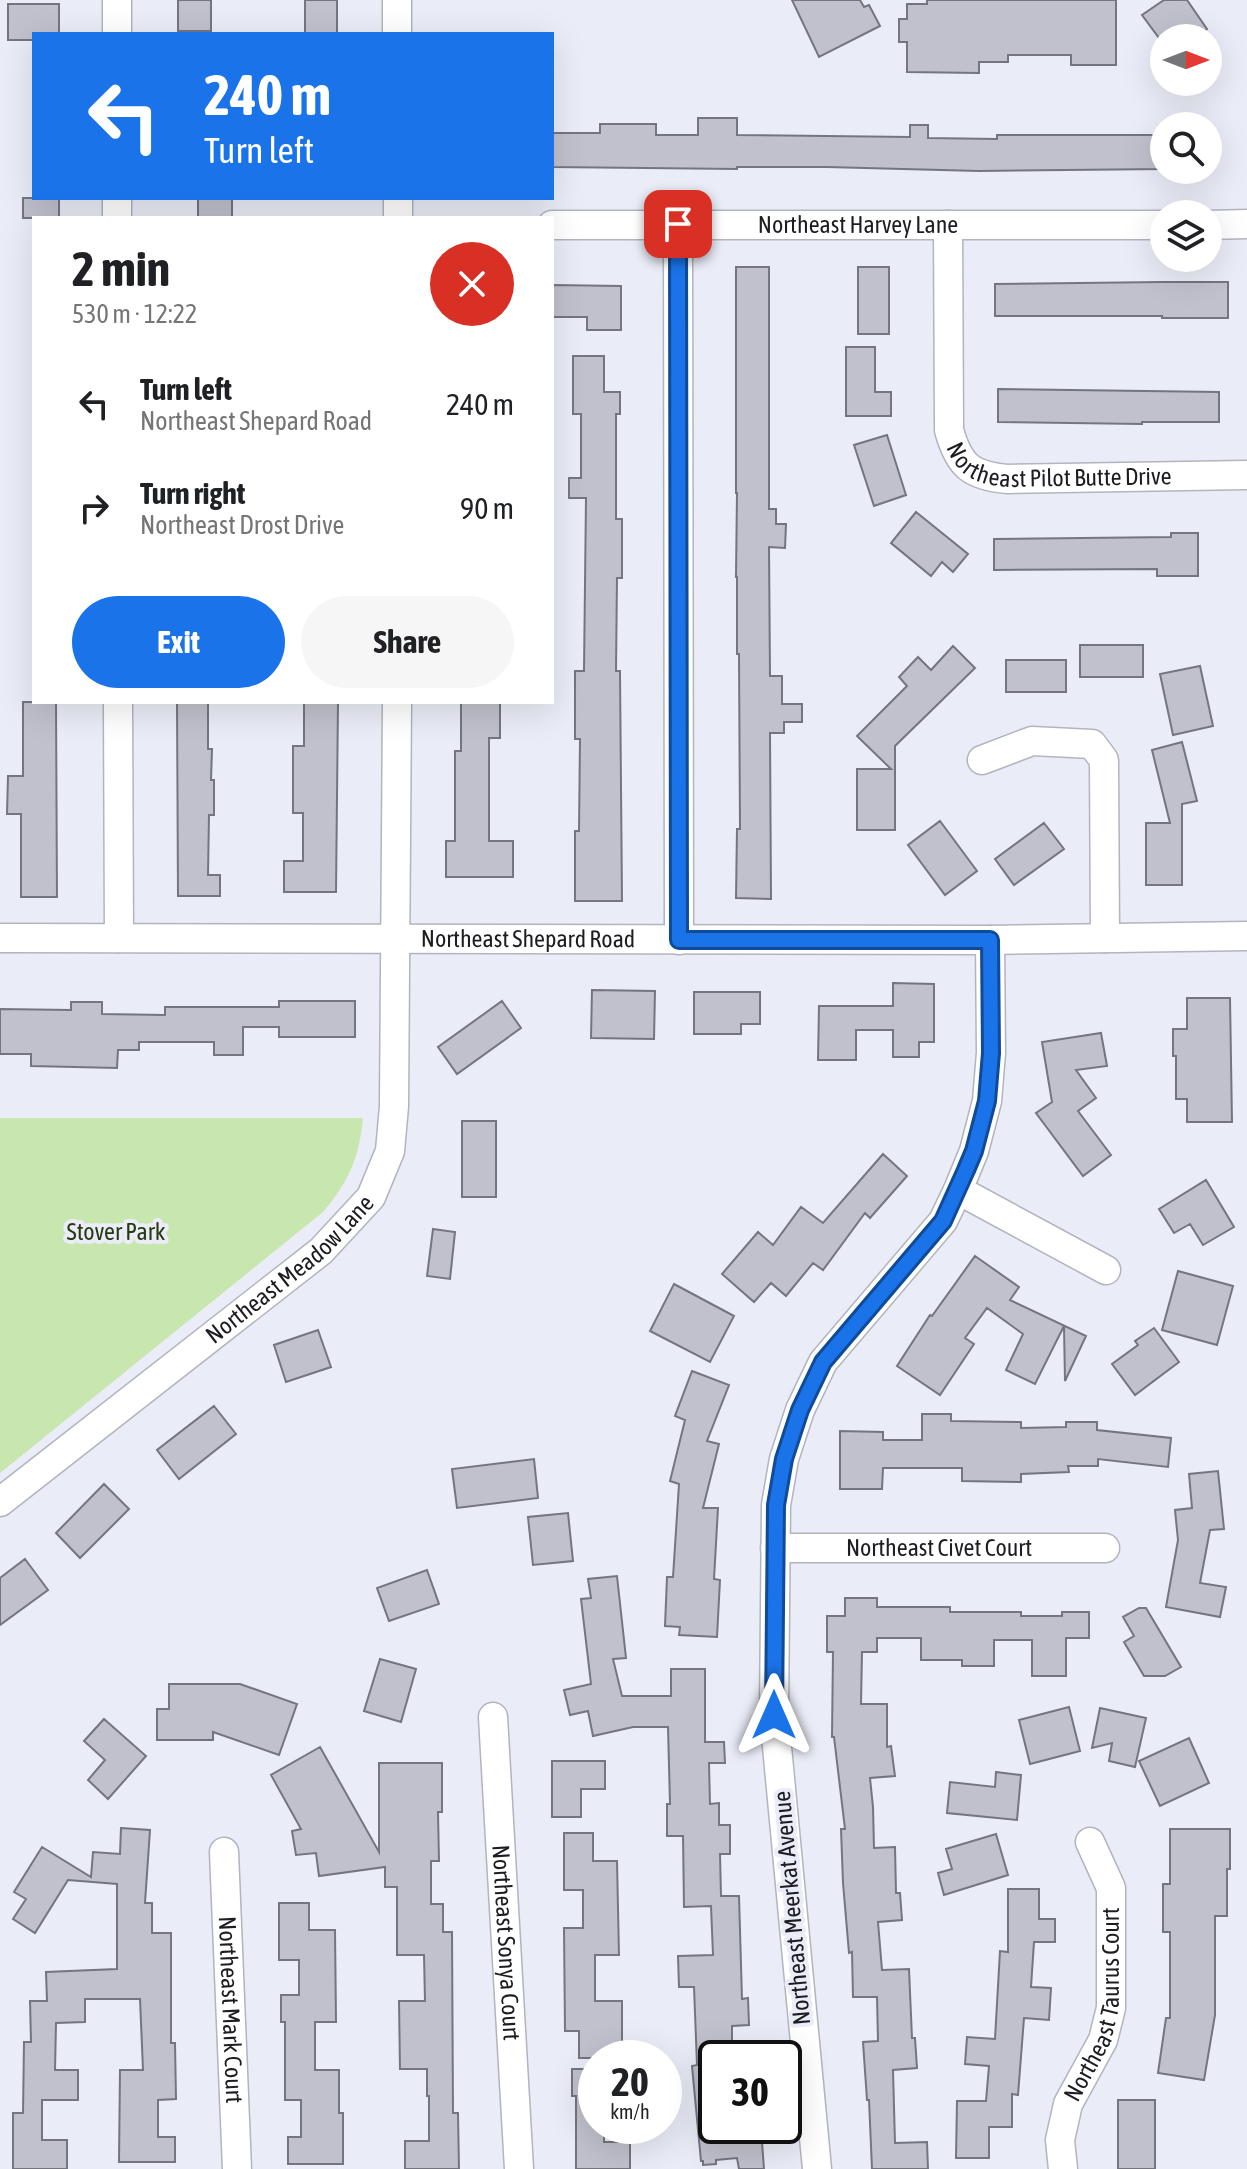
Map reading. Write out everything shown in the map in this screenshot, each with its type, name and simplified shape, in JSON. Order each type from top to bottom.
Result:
[{"type":"street","points":[[117,0],[117,32]]},
{"type":"street","points":[[397,0],[397,32]]},
{"type":"street","points":[[678,224],[679,940]]},
{"type":"street","points":[[1222,225],[1247,224]]},
{"type":"street","name":"Northeast Harvey Lane","points":[[554,225],[1150,225]]},
{"type":"street","name":"Northeast Pilot Butte Drive","points":[[948,225],[949,430],[963,464],[986,477],[1008,479],[1247,475]]},
{"type":"street","points":[[118,704],[119,938]]},
{"type":"street","name":"Northeast Meadow Lane","points":[[0,1502],[321,1251],[371,1197],[390,1151],[394,1106],[397,704]]},
{"type":"street","points":[[982,760],[1032,741],[1092,744],[1104,760],[1105,938]]},
{"type":"street","name":"Northeast Shepard Road","points":[[0,938],[990,940],[1247,936]]},
{"type":"street","name":"Northeast Meerkat Avenue","points":[[817,2169],[774,1715],[776,1505],[784,1459],[800,1410],[823,1362],[943,1221],[974,1151],[987,1101],[991,1053],[990,940]]},
{"type":"street","points":[[958,1190],[1106,1270]]},
{"type":"street","name":"Northeast Civet Court","points":[[775,1548],[1105,1548]]},
{"type":"street","name":"Northeast Sonya Court","points":[[493,1717],[519,2169]]},
{"type":"street","name":"Northeast Taurus Court","points":[[1063,2169],[1060,2140],[1068,2104],[1103,2040],[1111,2008],[1111,1888],[1090,1842]]},
{"type":"street","name":"Northeast Mark Court","points":[[224,1852],[237,2169]]},
{"type":"green space","name":"Stover Park","points":[[0,1118],[363,1118],[359,1145],[351,1168],[340,1190],[323,1212],[0,1473]]},
{"type":"building","points":[[178,0],[211,0],[211,31],[178,31]]},
{"type":"building","points":[[305,0],[337,0],[337,32],[305,32]]},
{"type":"building","points":[[792,0],[860,0],[864,7],[869,5],[880,26],[819,57]]},
{"type":"building","points":[[927,0],[1116,0],[1116,65],[1071,65],[1071,55],[1008,55],[1008,62],[979,62],[979,73],[907,72],[907,42],[899,42],[899,19],[907,19],[907,4],[927,4]]},
{"type":"building","points":[[1164,0],[1187,0],[1204,24],[1150,26],[1142,15]]},
{"type":"building","points":[[8,4],[59,4],[59,32],[32,32],[32,40],[8,40]]},
{"type":"building","points":[[698,118],[737,118],[737,135],[910,137],[910,125],[928,125],[928,138],[1150,135],[1150,169],[979,171],[827,167],[554,167],[554,133],[600,133],[600,124],[656,124],[656,135],[698,135]]},
{"type":"building","points":[[23,198],[59,200],[59,216],[23,218]]},
{"type":"building","points":[[198,200],[232,200],[232,216],[198,216]]},
{"type":"building","points":[[736,267],[769,267],[769,509],[776,509],[776,524],[786,524],[785,548],[769,547],[770,676],[782,676],[782,704],[802,704],[802,722],[784,722],[784,733],[770,733],[771,899],[736,898],[737,829],[740,829]]},
{"type":"building","points":[[858,267],[889,267],[889,334],[858,334]]},
{"type":"building","points":[[1228,282],[1228,318],[995,316],[995,284]]},
{"type":"building","points":[[554,285],[621,286],[621,330],[587,330],[587,317],[554,317]]},
{"type":"building","points":[[846,347],[875,347],[875,392],[891,392],[891,416],[846,416]]},
{"type":"building","points":[[573,356],[604,356],[604,392],[620,392],[620,414],[616,414],[616,519],[622,519],[622,578],[617,578],[616,671],[620,671],[622,901],[575,901],[580,739],[575,739],[575,671],[584,671],[586,498],[569,498],[569,478],[581,478],[581,414],[573,414]]},
{"type":"building","points":[[998,389],[1219,392],[1219,422],[998,422]]},
{"type":"building","points":[[887,435],[906,495],[874,506],[854,445]]},
{"type":"building","points":[[916,512],[968,554],[953,572],[942,562],[931,576],[891,543]]},
{"type":"building","points":[[1171,533],[1198,533],[1198,576],[1157,576],[1157,569],[994,570],[994,539],[1171,537]]},
{"type":"building","points":[[1080,645],[1143,645],[1143,677],[1080,677]]},
{"type":"building","points":[[953,646],[975,668],[895,746],[895,830],[857,830],[857,769],[891,769],[857,736],[907,686],[899,677],[918,657],[931,670]]},
{"type":"building","points":[[1006,660],[1066,660],[1066,692],[1006,692]]},
{"type":"building","points":[[1200,666],[1213,726],[1173,735],[1160,674]]},
{"type":"building","points":[[23,702],[56,704],[57,897],[21,897],[21,814],[7,814],[8,776],[23,776]]},
{"type":"building","points":[[177,704],[208,704],[208,749],[212,749],[214,815],[209,815],[208,875],[220,875],[220,896],[178,896]]},
{"type":"building","points":[[304,704],[338,704],[336,892],[284,892],[284,861],[303,861],[303,813],[293,813],[293,746],[304,746]]},
{"type":"building","points":[[461,704],[500,704],[500,738],[489,738],[489,841],[513,841],[513,877],[446,877],[446,841],[455,841],[455,751],[461,751]]},
{"type":"building","points":[[1182,742],[1197,801],[1182,804],[1182,885],[1146,885],[1146,823],[1170,823],[1152,750]]},
{"type":"building","points":[[940,821],[977,871],[945,895],[908,845]]},
{"type":"building","points":[[1044,823],[1064,849],[1014,885],[995,859]]},
{"type":"building","points":[[893,983],[934,984],[934,1042],[919,1042],[919,1057],[893,1057],[893,1030],[856,1030],[856,1060],[818,1060],[819,1006],[893,1006]]},
{"type":"building","points":[[592,990],[655,991],[654,1039],[591,1038]]},
{"type":"building","points":[[694,992],[760,992],[760,1024],[741,1024],[741,1034],[694,1034]]},
{"type":"building","points":[[1187,998],[1230,998],[1232,1122],[1187,1122],[1187,1099],[1176,1099],[1173,1029],[1187,1029]]},
{"type":"building","points":[[279,1001],[355,1001],[355,1037],[279,1037],[279,1027],[243,1027],[243,1055],[214,1055],[214,1042],[139,1042],[139,1050],[118,1050],[117,1068],[31,1066],[31,1054],[0,1054],[0,1009],[71,1010],[71,1002],[102,1002],[102,1014],[165,1015],[165,1007],[279,1007]]},
{"type":"building","points":[[502,1001],[521,1028],[457,1074],[438,1047]]},
{"type":"building","points":[[1101,1033],[1107,1066],[1076,1070],[1096,1098],[1078,1111],[1111,1155],[1083,1176],[1036,1113],[1052,1102],[1042,1042]]},
{"type":"building","points":[[462,1121],[496,1121],[496,1197],[462,1197]]},
{"type":"building","points":[[883,1154],[907,1176],[870,1218],[865,1213],[823,1270],[813,1263],[786,1296],[771,1283],[754,1302],[722,1274],[758,1232],[773,1245],[801,1207],[823,1223]]},
{"type":"building","points":[[1206,1180],[1234,1227],[1203,1245],[1190,1224],[1174,1233],[1159,1209]]},
{"type":"building","points":[[433,1229],[455,1232],[450,1279],[427,1276]]},
{"type":"building","points":[[975,1256],[1019,1287],[1010,1300],[1086,1336],[1065,1381],[1064,1326],[1035,1384],[1006,1370],[1023,1334],[987,1308],[965,1338],[974,1344],[940,1395],[897,1366],[930,1315]]},
{"type":"building","points":[[1178,1271],[1233,1286],[1217,1345],[1162,1330]]},
{"type":"building","points":[[674,1284],[734,1316],[710,1362],[650,1331]]},
{"type":"building","points":[[1154,1328],[1179,1362],[1135,1395],[1112,1364],[1138,1345],[1135,1341]]},
{"type":"building","points":[[318,1330],[331,1367],[286,1382],[274,1345]]},
{"type":"building","points":[[692,1371],[729,1385],[707,1441],[719,1444],[703,1508],[718,1508],[714,1579],[720,1580],[717,1637],[679,1635],[680,1627],[665,1626],[667,1577],[673,1577],[679,1484],[670,1481],[685,1420],[675,1416]]},
{"type":"building","points":[[214,1406],[236,1434],[179,1479],[157,1450]]},
{"type":"building","points":[[922,1414],[951,1414],[951,1421],[1021,1422],[1021,1428],[1066,1427],[1066,1422],[1097,1422],[1097,1430],[1171,1438],[1168,1467],[1098,1459],[1098,1466],[1068,1466],[1069,1472],[1021,1474],[1021,1482],[962,1481],[962,1468],[883,1468],[882,1489],[840,1489],[840,1431],[883,1432],[883,1440],[922,1440]]},
{"type":"building","points":[[534,1459],[538,1498],[457,1508],[452,1469]]},
{"type":"building","points":[[1218,1471],[1224,1529],[1210,1530],[1200,1583],[1226,1587],[1220,1617],[1166,1607],[1178,1540],[1175,1510],[1192,1508],[1189,1474]]},
{"type":"building","points":[[104,1484],[129,1509],[80,1558],[56,1533]]},
{"type":"building","points":[[568,1513],[573,1561],[533,1565],[528,1517]]},
{"type":"building","points":[[25,1559],[48,1590],[0,1625],[0,1578]]},
{"type":"building","points":[[427,1570],[439,1604],[389,1621],[377,1588]]},
{"type":"building","points":[[617,1576],[626,1658],[613,1659],[622,1696],[671,1696],[671,1669],[705,1669],[705,1742],[724,1742],[725,1763],[709,1763],[710,1804],[719,1803],[719,1825],[730,1825],[730,1854],[720,1854],[721,1896],[739,1896],[742,1999],[748,1998],[749,2025],[732,2026],[732,2040],[698,2040],[698,2129],[692,2066],[697,2065],[694,1987],[679,1987],[678,1956],[713,1955],[711,1906],[684,1907],[683,1836],[667,1836],[667,1804],[670,1804],[668,1727],[633,1727],[593,1736],[588,1711],[570,1715],[564,1690],[591,1684],[581,1599],[591,1598],[588,1579]]},
{"type":"building","points":[[845,1598],[877,1598],[877,1607],[950,1607],[950,1612],[1021,1612],[1021,1616],[1062,1616],[1062,1612],[1089,1612],[1089,1638],[1066,1638],[1066,1676],[1032,1676],[1032,1640],[994,1640],[994,1666],[962,1666],[962,1660],[921,1660],[921,1638],[877,1638],[877,1652],[862,1652],[861,1704],[887,1704],[887,1747],[891,1746],[895,1776],[870,1778],[874,1848],[895,1847],[896,1893],[900,1893],[902,1920],[878,1922],[882,1970],[909,1969],[912,2038],[915,2038],[917,2068],[893,2070],[895,2143],[927,2142],[928,2169],[872,2169],[863,2042],[878,2041],[877,1997],[853,1997],[852,1952],[849,1953],[843,1883],[841,1829],[845,1829],[832,1737],[833,1652],[827,1652],[827,1616],[845,1616]]},
{"type":"building","points":[[1139,1608],[1146,1608],[1181,1667],[1165,1676],[1144,1676],[1124,1642],[1134,1636],[1123,1617]]},
{"type":"building","points":[[380,1659],[416,1669],[401,1722],[364,1711]]},
{"type":"building","points":[[169,1684],[240,1684],[297,1704],[279,1755],[213,1732],[213,1740],[157,1740],[157,1709],[169,1709]]},
{"type":"building","points":[[1069,1707],[1080,1751],[1030,1764],[1019,1720]]},
{"type":"building","points":[[1100,1708],[1146,1718],[1135,1767],[1109,1761],[1112,1743],[1092,1748]]},
{"type":"building","points":[[104,1719],[146,1756],[108,1799],[88,1780],[105,1760],[84,1741]]},
{"type":"building","points":[[1189,1738],[1209,1783],[1160,1806],[1139,1761]]},
{"type":"building","points":[[320,1747],[379,1852],[379,1763],[442,1763],[442,1812],[438,1812],[439,1861],[431,1861],[431,1904],[443,1904],[443,1932],[452,1932],[453,2113],[458,2113],[459,2169],[405,2169],[405,2141],[429,2141],[429,2096],[427,2069],[400,2069],[399,2001],[425,2001],[424,1955],[397,1955],[397,1887],[385,1887],[385,1867],[319,1876],[316,1853],[296,1855],[292,1831],[301,1829],[271,1775]]},
{"type":"building","points":[[552,1761],[605,1761],[605,1789],[581,1789],[581,1817],[552,1817]]},
{"type":"building","points":[[996,1772],[1021,1775],[1017,1820],[947,1813],[950,1782],[995,1787]]},
{"type":"building","points":[[121,1828],[150,1830],[145,1903],[152,1903],[152,1933],[171,1933],[171,2043],[175,2043],[176,2099],[158,2100],[158,2137],[175,2137],[175,2162],[119,2162],[120,2070],[143,2070],[140,1999],[85,1999],[85,2022],[56,2023],[55,2070],[78,2070],[78,2100],[42,2100],[42,2140],[67,2140],[67,2169],[13,2169],[13,2113],[23,2113],[24,2042],[31,2042],[30,2001],[47,2001],[46,1972],[117,1969],[117,1884],[68,1880],[35,1933],[13,1919],[26,1899],[14,1892],[42,1847],[91,1877],[93,1852],[120,1854]]},
{"type":"building","points":[[1170,1829],[1230,1829],[1227,1916],[1215,1916],[1215,2015],[1204,2080],[1158,2073],[1166,2018],[1170,2018],[1170,1932],[1163,1932],[1163,1884],[1170,1884]]},
{"type":"building","points":[[564,1833],[593,1833],[593,1861],[617,1861],[619,1955],[595,1955],[595,2001],[622,2001],[622,2040],[579,2040],[579,2031],[565,2031],[564,1928],[583,1928],[583,1890],[564,1890]]},
{"type":"building","points":[[996,1834],[1008,1875],[944,1895],[938,1873],[952,1869],[946,1849]]},
{"type":"building","points":[[1008,1889],[1039,1889],[1039,1919],[1055,1919],[1055,1942],[1034,1942],[1031,1987],[1051,1988],[1049,2020],[1024,2018],[1018,2095],[1012,2094],[1012,2127],[989,2127],[989,2158],[956,2158],[957,2101],[986,2101],[989,2066],[965,2064],[967,2037],[995,2039],[1000,1951],[1008,1952]]},
{"type":"building","points":[[279,1903],[309,1903],[309,1930],[335,1930],[336,2022],[315,2022],[315,2070],[339,2070],[343,2164],[288,2164],[288,2137],[301,2137],[301,2100],[285,2100],[285,2022],[281,2022],[281,1995],[299,1995],[299,1960],[279,1960]]},
{"type":"building","points":[[572,2069],[578,2069],[578,2144],[630,2144],[630,2169],[576,2169],[576,2096],[572,2096]]},
{"type":"building","points":[[1118,2100],[1155,2100],[1155,2169],[1118,2169]]},
{"type":"building","points":[[699,2144],[762,2144],[764,2169],[739,2169],[737,2158],[716,2160],[716,2164],[703,2165]]},
{"type":"route","points":[[678,224],[679,940],[990,940],[991,1053],[987,1101],[974,1151],[943,1221],[823,1362],[800,1410],[784,1459],[776,1505],[774,1715]]}]
